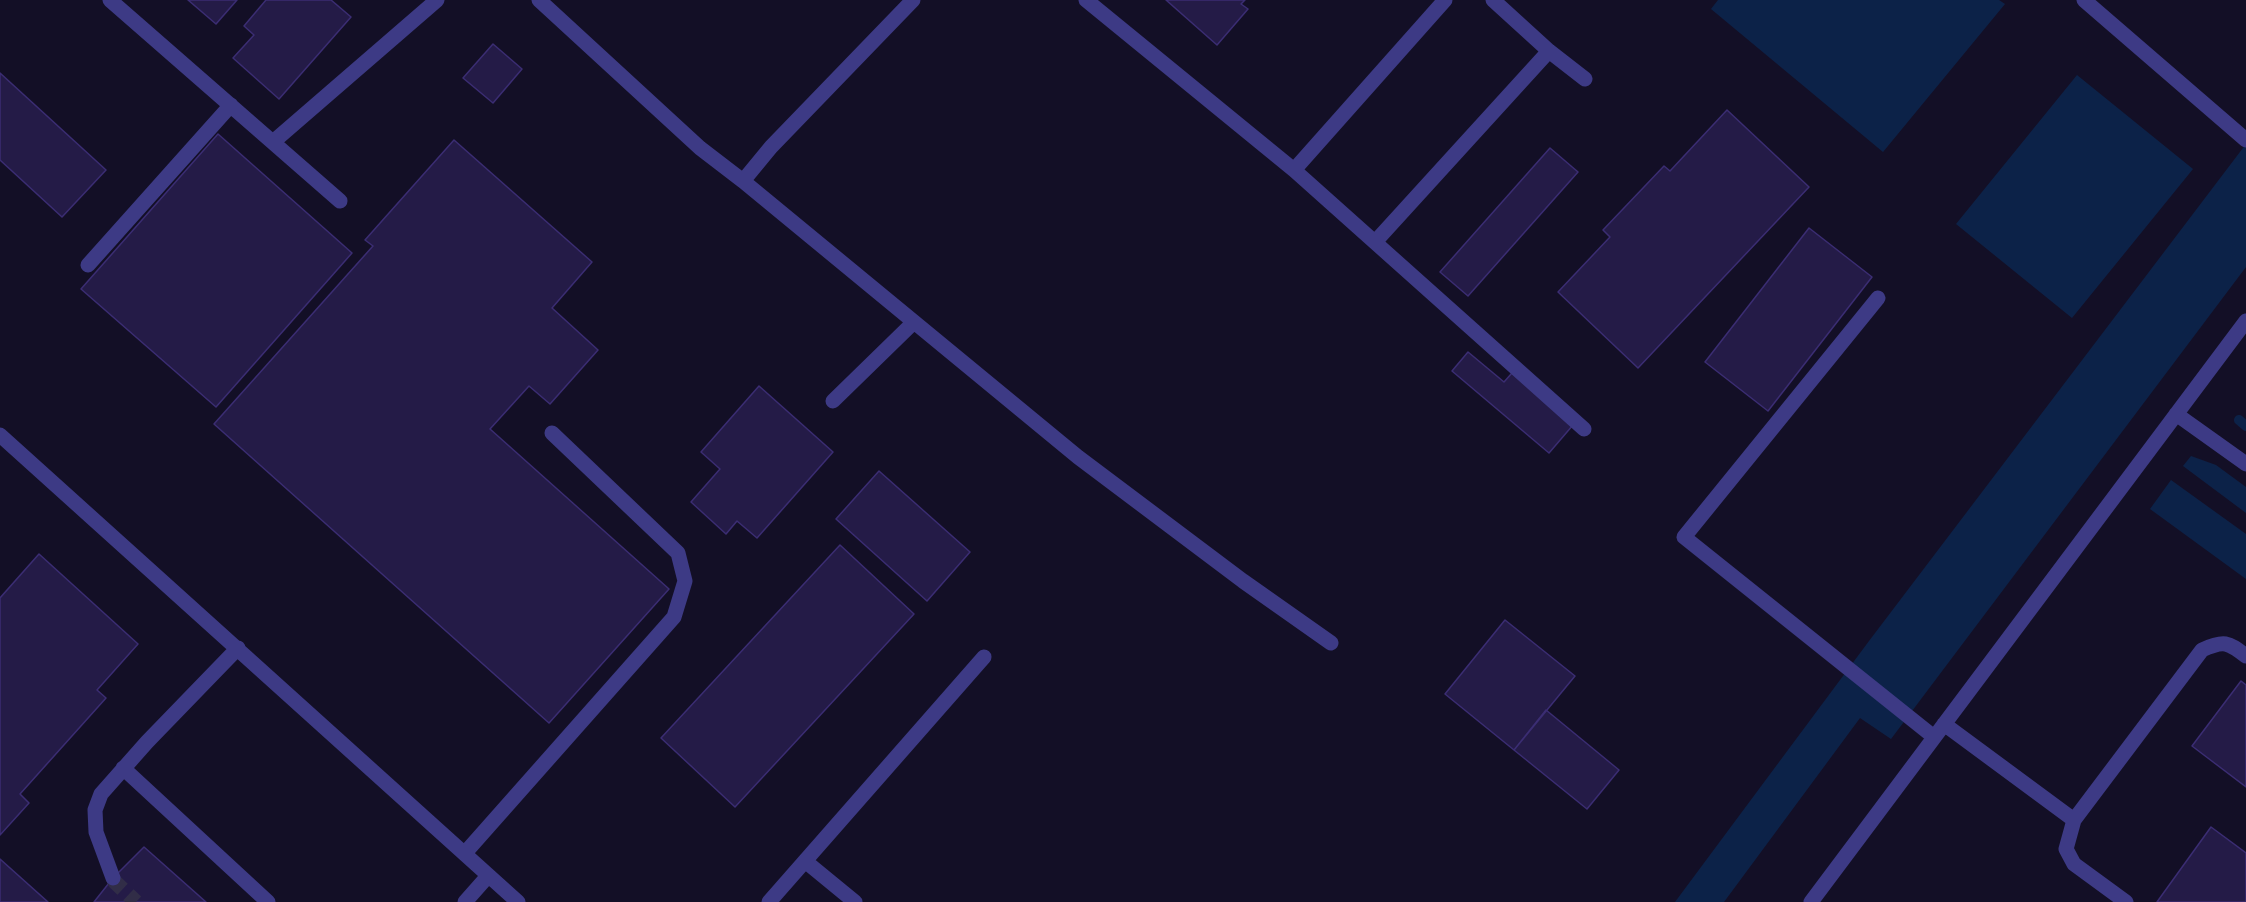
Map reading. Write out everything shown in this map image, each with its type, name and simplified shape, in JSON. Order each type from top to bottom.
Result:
[{"type":"lane","points":[[110,0],[340,201]]},
{"type":"lane","points":[[273,142],[437,0]]},
{"type":"lane","points":[[539,0],[700,148],[1078,457],[1331,644]]},
{"type":"lane","points":[[743,181],[771,147],[913,0]]},
{"type":"lane","points":[[1086,0],[1294,170],[1584,429]]},
{"type":"lane","points":[[1294,170],[1445,0]]},
{"type":"lane","points":[[1493,0],[1585,80]]},
{"type":"lane","points":[[2086,1],[2245,140]]},
{"type":"lane","points":[[1375,242],[1549,51]]},
{"type":"lane","points":[[88,265],[231,105]]},
{"type":"lane","points":[[1878,298],[1684,537],[1934,738]]},
{"type":"lane","points":[[1818,900],[1944,724],[2246,321]]},
{"type":"lane","points":[[833,401],[914,322]]},
{"type":"lane","points":[[2176,414],[2246,464]]},
{"type":"lane","points":[[465,853],[674,617],[685,580],[678,553],[552,433]]},
{"type":"lane","points":[[0,435],[518,902]]},
{"type":"lane","points":[[2126,902],[2074,864],[2066,849],[2074,820],[2202,650],[2218,642],[2233,646],[2246,656]]},
{"type":"lane","points":[[113,878],[96,832],[95,810],[101,794],[238,648]]},
{"type":"lane","points":[[769,902],[984,657]]},
{"type":"lane","points":[[1944,724],[2074,820]]},
{"type":"lane","points":[[123,768],[268,902]]},
{"type":"lane","points":[[805,861],[855,902]]},
{"type":"lane","points":[[465,902],[488,876]]},
{"type":"water","points":[[1718,0],[1999,0],[2005,4],[1883,152],[1711,9]]},
{"type":"water","points":[[2077,75],[2193,169],[2072,318],[1956,224]]},
{"type":"water","points":[[2246,144],[2246,267],[1891,739],[1860,718],[1724,902],[1675,902],[1869,641]]},
{"type":"water","points":[[2191,456],[2216,465],[2246,487],[2246,513],[2183,466]]},
{"type":"water","points":[[2171,480],[2246,534],[2246,579],[2150,509]]},
{"type":"building","points":[[188,0],[237,0],[216,24]]},
{"type":"building","points":[[266,0],[331,0],[351,17],[279,99],[233,58],[254,35],[244,26]]},
{"type":"building","points":[[1166,0],[1245,0],[1241,4],[1248,9],[1217,45]]},
{"type":"building","points":[[493,44],[522,69],[493,103],[463,78]]},
{"type":"building","points":[[0,73],[106,170],[62,217],[0,160]]},
{"type":"building","points":[[1727,110],[1809,187],[1638,368],[1558,292],[1610,237],[1603,230],[1664,166],[1670,171]]},
{"type":"building","points":[[218,134],[352,253],[216,407],[81,289]]},
{"type":"building","points":[[454,140],[592,262],[552,308],[598,350],[550,404],[529,386],[490,429],[669,589],[549,723],[214,424],[373,246],[365,240]]},
{"type":"building","points":[[1550,148],[1578,172],[1468,296],[1440,272]]},
{"type":"building","points":[[1809,228],[1872,277],[1768,411],[1705,362]]},
{"type":"building","points":[[1468,352],[1504,382],[1512,373],[1573,425],[1549,453],[1452,371]]},
{"type":"building","points":[[759,386],[833,452],[757,538],[737,521],[726,534],[691,502],[720,469],[701,452]]},
{"type":"building","points":[[879,471],[970,552],[927,601],[836,519]]},
{"type":"building","points":[[840,545],[914,614],[735,807],[661,738]]},
{"type":"building","points":[[39,554],[138,644],[97,690],[106,698],[20,794],[29,803],[0,835],[0,598]]},
{"type":"building","points":[[1505,620],[1575,676],[1514,750],[1445,694]]},
{"type":"building","points":[[2241,681],[2246,685],[2246,787],[2192,746]]},
{"type":"building","points":[[1546,710],[1619,770],[1587,809],[1514,750]]},
{"type":"building","points":[[2211,827],[2246,853],[2246,902],[2157,902]]},
{"type":"building","points":[[144,847],[206,902],[94,902],[113,878]]},
{"type":"building","points":[[0,859],[48,902],[0,902]]},
{"type":"waterway","points":[[2239,420],[2246,426]]},
{"type":"tunnel","points":[[113,878],[136,902]]}]
